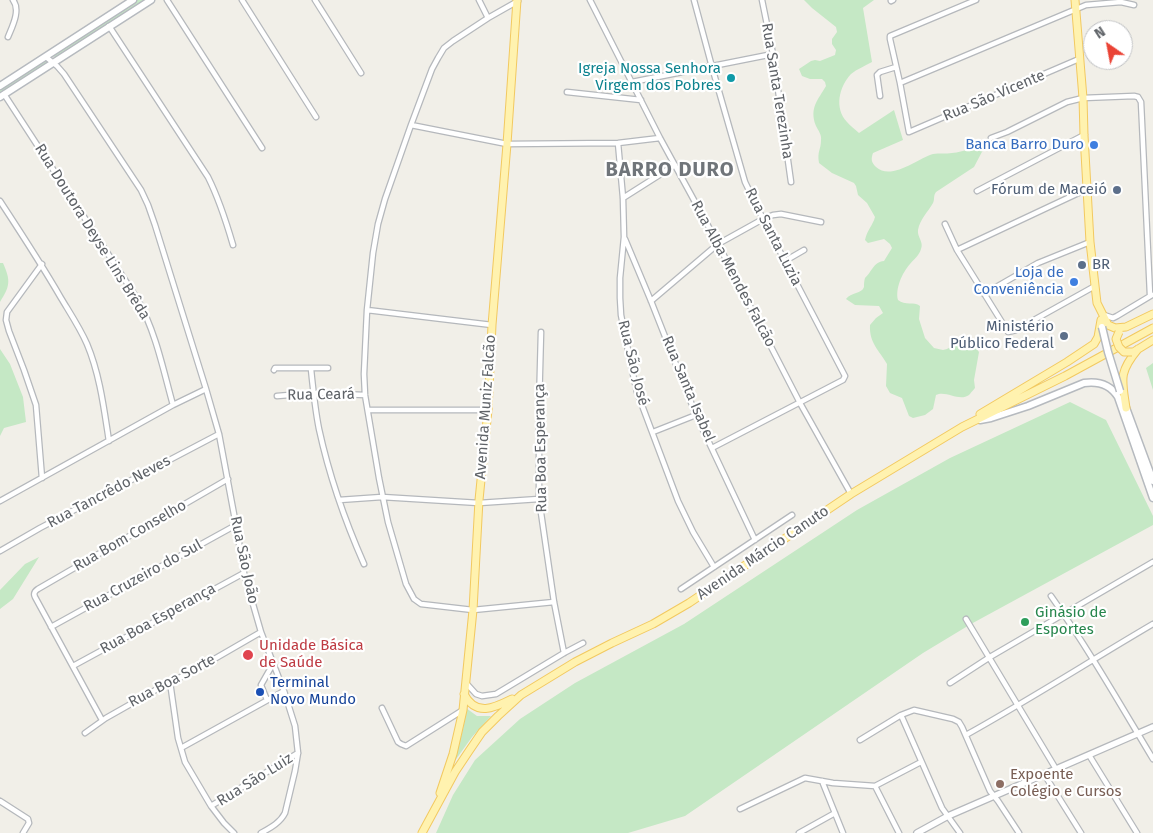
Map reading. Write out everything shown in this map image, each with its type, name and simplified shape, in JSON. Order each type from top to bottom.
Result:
[{"type":"main road","points":[[0,86],[133,0]]},
{"type":"main road","points":[[2,95],[151,0]]},
{"type":"main road","points":[[1075,0],[1083,98],[1090,242],[1097,303],[1108,352],[1120,391],[1153,481]]},
{"type":"main road","name":"Avenida Muniz Falcão","points":[[434,810],[452,754],[463,710],[473,610],[479,503],[488,410],[492,325],[518,1]]},
{"type":"main road","points":[[1135,351],[1124,352],[1117,344],[1116,339],[1123,329],[1153,314]]},
{"type":"main road","points":[[1102,320],[1106,321],[1111,327],[1123,329]]},
{"type":"main road","points":[[962,427],[989,408],[1094,344],[1098,337],[1102,320]]},
{"type":"main road","name":"Avenida Márcio Canuto","points":[[434,810],[455,772],[482,732],[521,695],[575,662],[653,624],[689,603],[850,494],[962,427],[1057,380],[1153,328]]},
{"type":"main road","points":[[1126,408],[1124,372],[1135,351],[1153,340]]},
{"type":"main road","points":[[974,421],[991,418],[1028,406],[1084,383],[1104,384],[1118,396],[1153,498]]},
{"type":"main road","points":[[464,694],[474,706],[485,709],[521,695]]},
{"type":"main road","points":[[422,833],[434,810]]},
{"type":"street","points":[[8,38],[15,17],[16,3],[12,0]]},
{"type":"street","points":[[167,0],[262,148]]},
{"type":"street","points":[[242,0],[316,116]]},
{"type":"street","points":[[315,0],[361,73]]},
{"type":"street","points":[[479,0],[488,18]]},
{"type":"street","name":"Rua Alba Mendes Falcão","points":[[590,0],[640,100],[850,494]]},
{"type":"street","name":"Rua Santa Luzia","points":[[694,0],[745,182],[845,376],[842,380],[800,402]]},
{"type":"street","name":"Rua Santa Terezinha","points":[[762,0],[773,54],[790,182]]},
{"type":"street","points":[[976,0],[890,36],[900,82],[1086,5],[1122,2],[1134,5]]},
{"type":"street","points":[[518,1],[488,18],[444,48],[432,70],[385,199],[378,224],[367,310],[365,395],[388,522],[406,584],[414,599],[420,604],[473,610],[554,602]]},
{"type":"street","points":[[109,26],[208,177],[224,215],[233,245]]},
{"type":"street","points":[[632,82],[773,54]]},
{"type":"street","name":"Rua São João","points":[[46,57],[64,74],[148,205],[219,434],[244,573],[261,632],[284,690],[295,726],[298,753],[283,817],[261,833]]},
{"type":"street","name":"Rua São Vicente","points":[[900,82],[908,131],[913,131],[1079,59]]},
{"type":"street","points":[[880,96],[878,74],[896,67]]},
{"type":"street","points":[[567,92],[640,100]]},
{"type":"street","name":"Rua Doutora Deyse Lins Brêda","points":[[2,95],[142,307],[152,331],[173,405]]},
{"type":"street","points":[[991,138],[1067,102],[1083,98],[1134,96],[1140,99],[1152,295],[1117,316],[1102,320]]},
{"type":"street","points":[[411,125],[507,144],[618,143],[660,138]]},
{"type":"street","points":[[977,191],[1084,134]]},
{"type":"street","name":"Rua São José","points":[[618,143],[624,237],[620,278],[621,315],[632,370],[638,392],[683,513],[714,567]]},
{"type":"street","points":[[623,198],[675,165]]},
{"type":"street","points":[[957,250],[1087,189]]},
{"type":"street","points":[[0,201],[42,264],[87,344],[102,398],[109,441]]},
{"type":"street","points":[[651,301],[718,244],[763,219],[781,214],[821,222]]},
{"type":"street","points":[[945,224],[957,250],[1008,332],[1016,330],[1095,286]]},
{"type":"street","name":"Rua Santa Isabel","points":[[624,237],[696,415],[755,540]]},
{"type":"street","points":[[984,294],[1038,263],[1090,242]]},
{"type":"street","points":[[785,261],[804,250]]},
{"type":"street","points":[[42,264],[7,312],[6,320],[36,404],[42,478]]},
{"type":"street","points":[[367,310],[404,317],[492,325]]},
{"type":"street","name":"Rua Boa Esperança","points":[[541,332],[538,499],[564,653]]},
{"type":"street","points":[[274,370],[275,368],[328,368]]},
{"type":"street","points":[[312,369],[323,448],[353,539],[364,564]]},
{"type":"street","points":[[0,501],[173,405],[206,389]]},
{"type":"street","name":"Rua Ceará","points":[[277,396],[314,393],[365,395]]},
{"type":"street","points":[[712,448],[800,402]]},
{"type":"street","points":[[368,410],[488,410]]},
{"type":"street","points":[[653,432],[696,415]]},
{"type":"street","name":"Rua Tancrêdo Neves","points":[[0,551],[219,434]]},
{"type":"street","name":"Rua Bom Conselho","points":[[51,627],[34,594],[38,589],[228,479]]},
{"type":"street","points":[[340,500],[382,497],[479,503],[538,499]]},
{"type":"street","points":[[681,589],[792,515]]},
{"type":"street","name":"Rua Cruzeiro do Sul","points":[[51,627],[236,525]]},
{"type":"street","points":[[950,683],[1153,562]]},
{"type":"street","name":"Rua Boa Esperança","points":[[73,666],[244,573]]},
{"type":"street","points":[[1051,596],[1153,759]]},
{"type":"street","points":[[966,619],[1056,770]]},
{"type":"street","points":[[966,735],[1018,706],[1153,624]]},
{"type":"street","points":[[51,627],[102,720]]},
{"type":"street","name":"Rua Boa Sorte","points":[[85,733],[102,720],[261,632]]},
{"type":"street","points":[[465,681],[476,694],[482,696],[496,694],[564,653],[583,644]]},
{"type":"street","points":[[267,700],[260,685],[273,664]]},
{"type":"street","points":[[170,682],[178,738],[185,762],[212,806],[234,833]]},
{"type":"street","points":[[181,748],[284,690]]},
{"type":"street","points":[[382,708],[398,742],[403,746],[406,746],[463,710]]},
{"type":"street","points":[[860,740],[914,710],[959,722],[990,791],[1019,833]]},
{"type":"street","points":[[901,716],[942,808],[960,833]]},
{"type":"street","points":[[917,833],[948,816],[1153,727]]},
{"type":"street","name":"Rua São Luiz","points":[[212,806],[298,753]]},
{"type":"street","points":[[1089,755],[1137,833]]},
{"type":"street","points":[[740,809],[802,779],[809,778],[853,785],[875,786],[920,762]]},
{"type":"street","points":[[1044,774],[1081,833]]},
{"type":"street","points":[[822,781],[843,833]]},
{"type":"street","points":[[875,786],[899,833]]},
{"type":"street","points":[[0,801],[27,818],[29,821],[23,833]]},
{"type":"street","points":[[799,833],[835,813]]},
{"type":"green space","points":[[136,0],[146,0],[55,59],[55,54]]},
{"type":"green space","points":[[804,0],[874,0],[863,8],[872,62],[853,72],[847,79],[841,91],[839,104],[843,116],[859,133],[894,110],[903,140],[873,153],[872,160],[876,167],[882,171],[889,172],[904,168],[933,154],[961,152],[985,142],[988,145],[984,148],[974,167],[936,192],[933,203],[919,226],[918,233],[922,246],[918,256],[904,272],[898,286],[898,300],[920,306],[919,319],[925,338],[934,348],[947,349],[968,338],[979,352],[974,380],[975,388],[970,394],[965,397],[944,394],[936,395],[933,409],[925,415],[913,418],[909,416],[902,398],[890,393],[886,386],[887,364],[875,346],[870,331],[870,325],[883,313],[879,306],[855,305],[846,299],[863,289],[865,278],[877,263],[884,261],[892,248],[884,239],[868,243],[865,240],[875,217],[867,203],[858,195],[854,183],[832,173],[819,163],[818,156],[821,138],[813,114],[815,104],[826,86],[822,79],[810,79],[802,76],[799,69],[811,61],[820,61],[835,55],[836,50],[832,44],[832,39],[837,32],[836,27]]},
{"type":"green space","points":[[45,60],[48,63],[0,95],[0,90]]},
{"type":"green space","points":[[0,263],[3,263],[6,269],[8,283],[6,292],[0,302]]},
{"type":"green space","points":[[0,349],[10,364],[23,397],[26,422],[4,428],[0,436]]},
{"type":"green space","points":[[1153,363],[1153,390],[1146,368]]},
{"type":"green space","points":[[1070,402],[1106,420],[1153,516],[1153,525],[971,624],[923,653],[685,816],[628,833],[436,833],[453,795],[475,760],[520,719],[575,683],[684,624],[857,510],[950,458]]},
{"type":"green space","points":[[39,557],[13,599],[0,609],[0,590],[25,564]]},
{"type":"green space","points":[[466,708],[477,716],[491,716],[472,737],[454,762],[463,729]]},
{"type":"place","name":"Igreja Nossa Senhora Virgem dos Pobres","points":[[731,78]]},
{"type":"place","name":"Banca Barro Duro","points":[[1094,145]]},
{"type":"place","name":"Fórum de Maceió","points":[[1117,190]]},
{"type":"place","name":"BR","points":[[1082,265]]},
{"type":"place","name":"Loja de Conveniência","points":[[1074,282]]},
{"type":"place","name":"Ministério Público Federal","points":[[1064,336]]},
{"type":"place","name":"Ginásio de Esportes","points":[[1025,622]]},
{"type":"place","name":"Unidade Básica de Saúde","points":[[248,655]]},
{"type":"place","name":"Terminal Novo Mundo","points":[[260,692]]},
{"type":"place","name":"Expoente Colégio e Cursos","points":[[1000,784]]},
{"type":"district","name":"BARRO DURO","points":[[670,170]]}]
